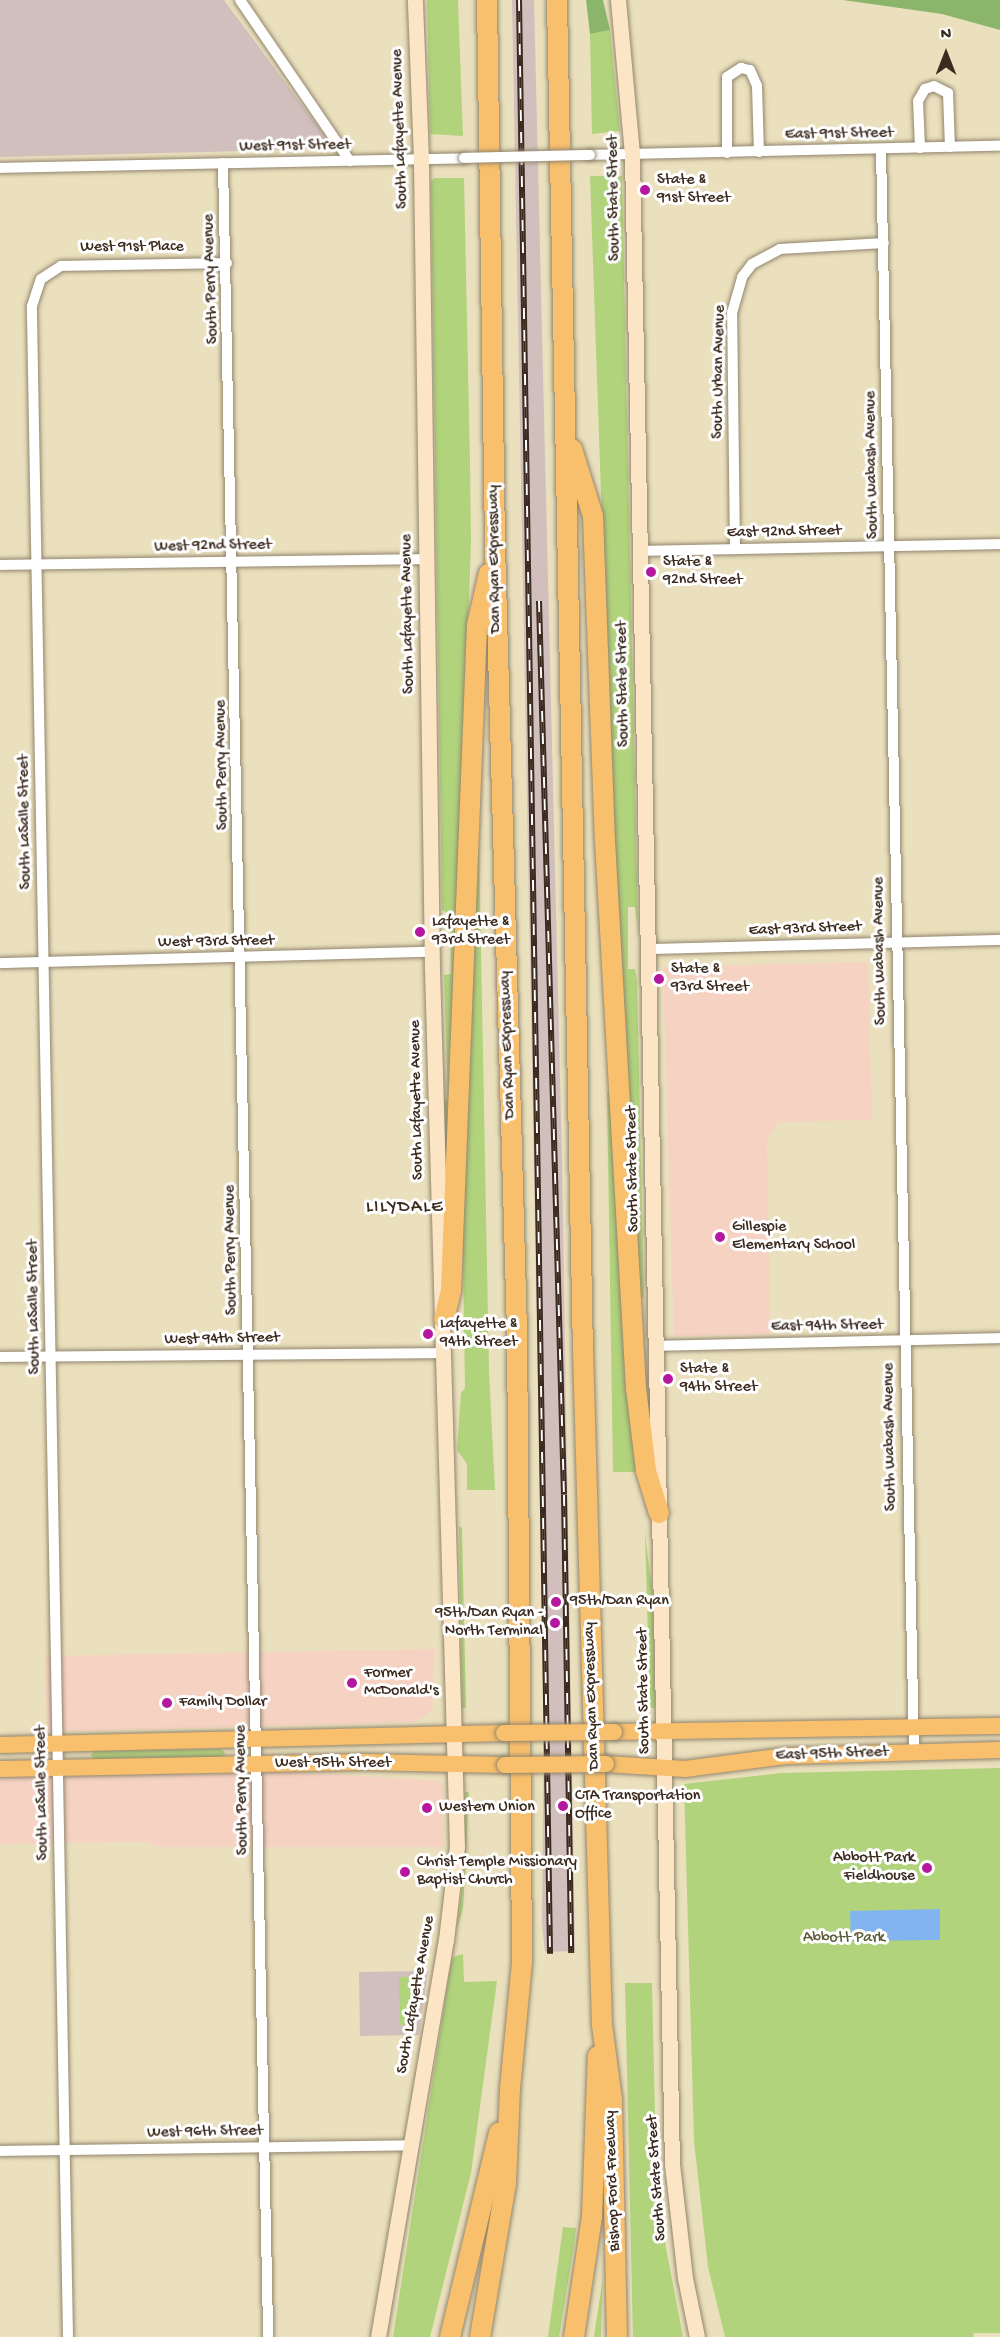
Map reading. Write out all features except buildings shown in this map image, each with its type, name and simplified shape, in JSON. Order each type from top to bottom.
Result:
[{"type":"highway","name":"Dan Ryan Expressway","points":[[487,0],[495,544],[519,1475],[522,1963],[510,2089]]},
{"type":"highway","name":"Dan Ryan Expressway","points":[[557,0],[583,1350],[602,2025]]},
{"type":"highway","points":[[566,429],[593,516],[605,841],[636,1388],[646,1471],[659,1513]]},
{"type":"highway","points":[[444,1319],[451,1290],[477,625],[495,544]]},
{"type":"highway","points":[[574,2337],[592,2216],[594,2099],[602,2025]]},
{"type":"highway","name":"Bishop Ford Freeway","points":[[602,2025],[612,2100],[617,2337]]},
{"type":"highway","points":[[450,2337],[510,2089]]},
{"type":"highway","points":[[480,2337],[506,2184],[510,2089]]},
{"type":"main road","name":"South Lafayette Avenue","points":[[378,2337],[456,1867],[445,1353],[432,952],[421,159],[415,0]]},
{"type":"main road","name":"South State Street","points":[[618,0],[632,155],[672,2164],[685,2278],[697,2337]]},
{"type":"main road","name":"East 95th Street","points":[[664,1731],[1000,1726]]},
{"type":"main road","name":"West 95th Street","points":[[0,1745],[664,1731]]},
{"type":"main road","name":"East 95th Street","points":[[665,1767],[685,1769],[785,1756],[1000,1750]]},
{"type":"main road","name":"West 95th Street","points":[[0,1768],[258,1764],[455,1766],[614,1764],[665,1767]]},
{"type":"street","points":[[240,0],[350,161]]},
{"type":"street","points":[[727,153],[727,78],[741,68],[750,70],[757,86],[759,152]]},
{"type":"street","points":[[920,148],[918,101],[926,89],[934,86],[948,93],[950,147]]},
{"type":"street","name":"East 91st Street","points":[[590,155],[1000,146]]},
{"type":"street","name":"South Wabash Avenue","points":[[881,149],[914,1752]]},
{"type":"street","name":"West 91st Street","points":[[0,168],[590,155]]},
{"type":"street","name":"South Perry Avenue","points":[[223,163],[234,562],[268,2337]]},
{"type":"street","name":"South Urban Avenue","points":[[735,549],[732,313],[742,277],[752,264],[780,249],[884,243]]},
{"type":"street","name":"West 91st Place","points":[[41,279],[61,266],[74,263],[227,263]]},
{"type":"street","name":"South LaSalle Street","points":[[41,279],[32,306],[68,2337]]},
{"type":"street","name":"East 92nd Street","points":[[640,551],[1000,544]]},
{"type":"street","name":"West 92nd Street","points":[[0,565],[427,559]]},
{"type":"street","name":"East 93rd Street","points":[[648,949],[1000,940]]},
{"type":"street","name":"West 93rd Street","points":[[0,963],[432,952]]},
{"type":"street","name":"East 94th Street","points":[[655,1346],[1000,1338]]},
{"type":"street","name":"West 94th Street","points":[[0,1357],[445,1353]]},
{"type":"street","name":"West 96th Street","points":[[0,2151],[410,2145]]},
{"type":"shaded area","points":[[0,0],[224,0],[325,136],[323,149],[0,157]]},
{"type":"shaded area","points":[[512,0],[534,0],[562,1160],[575,1951],[545,1952],[542,1923],[544,1708]]},
{"type":"shaded area","name":"Gillespie Elementary School","points":[[868,962],[872,1120],[778,1122],[767,1140],[770,1334],[674,1336],[663,967]]},
{"type":"shaded area","points":[[435,1649],[432,1711],[416,1722],[47,1732],[45,1656]]},
{"type":"shaded area","points":[[295,1772],[440,1781],[444,1787],[444,1847],[158,1847],[147,1842],[0,1844],[0,1777]]},
{"type":"shaded area","points":[[428,1971],[419,2035],[360,2036],[359,1972]]},
{"type":"green space","points":[[427,0],[458,0],[463,136],[430,134]]},
{"type":"green space","points":[[586,0],[603,0],[610,30],[590,34]]},
{"type":"green space","points":[[843,0],[1000,0],[1000,30],[942,14]]},
{"type":"green space","points":[[610,30],[620,131],[592,134],[590,34]]},
{"type":"green space","points":[[590,176],[622,176],[638,932],[635,907],[628,907],[628,969],[635,969],[637,981],[644,1298],[639,1298],[614,870]]},
{"type":"green space","points":[[435,178],[464,178],[470,463],[471,542],[449,1161],[446,1161],[444,1101],[448,1100],[444,975],[451,974],[450,914],[442,910],[431,181]]},
{"type":"green space","points":[[475,844],[479,844],[489,1371],[495,1490],[467,1490],[467,1464],[457,1450],[461,1393],[465,1388],[462,1193]]},
{"type":"green space","points":[[607,1093],[612,1093],[637,1472],[613,1472]]},
{"type":"green space","points":[[459,1526],[462,1528],[466,1708],[462,1708]]},
{"type":"green space","points":[[645,1534],[653,1597],[655,1708],[650,1708]]},
{"type":"green space","points":[[222,1749],[225,1753],[222,1757],[94,1759],[91,1755],[94,1751]]},
{"type":"green space","name":"Abbott Park","points":[[1000,1768],[1000,2333],[974,2333],[973,2337],[725,2337],[708,2267],[694,2141],[684,1784],[781,1773]]},
{"type":"green space","points":[[465,1792],[469,1792],[463,1909],[457,1929],[464,1872]]},
{"type":"green space","points":[[463,1954],[464,1982],[497,1981],[471,2173],[430,2337],[393,2337],[451,1962],[453,1957]]},
{"type":"green space","points":[[399,1977],[417,1977],[410,2025],[400,2025]]},
{"type":"green space","points":[[625,1983],[652,1983],[656,2159],[666,2248],[683,2337],[633,2337]]},
{"type":"green space","points":[[563,2227],[576,2228],[574,2246],[559,2337],[548,2337]]},
{"type":"green space","points":[[603,2278],[601,2337],[594,2337],[595,2329]]},
{"type":"water","points":[[940,1909],[940,1940],[851,1941],[850,1911]]},
{"type":"railway","points":[[519,0],[550,1954]]},
{"type":"railway","points":[[539,601],[564,1495],[571,1953]]},
{"type":"place","name":"State & 91st Street","points":[[645,190]]},
{"type":"place","name":"State & 92nd Street","points":[[651,572]]},
{"type":"place","name":"Lafayette & 93rd Street","points":[[420,932]]},
{"type":"place","name":"State & 93rd Street","points":[[659,979]]},
{"type":"place","name":"Gillespie Elementary School","points":[[720,1237]]},
{"type":"place","name":"Lafayette & 94th Street","points":[[428,1334]]},
{"type":"place","name":"State & 94th Street","points":[[668,1379]]},
{"type":"place","name":"95th/Dan Ryan","points":[[556,1602]]},
{"type":"place","name":"95th/Dan Ryan - North Terminal","points":[[555,1623]]},
{"type":"place","name":"Former McDonald's","points":[[352,1683]]},
{"type":"place","name":"Family Dollar","points":[[167,1703]]},
{"type":"place","name":"CTA Transportation Office","points":[[563,1806]]},
{"type":"place","name":"Western Union","points":[[427,1808]]},
{"type":"place","name":"Abbott Park Fieldhouse","points":[[927,1868]]},
{"type":"place","name":"Christ Temple Missionary Baptist Church","points":[[405,1872]]},
{"type":"district","name":"LILYDALE","points":[[405,1208]]}]
